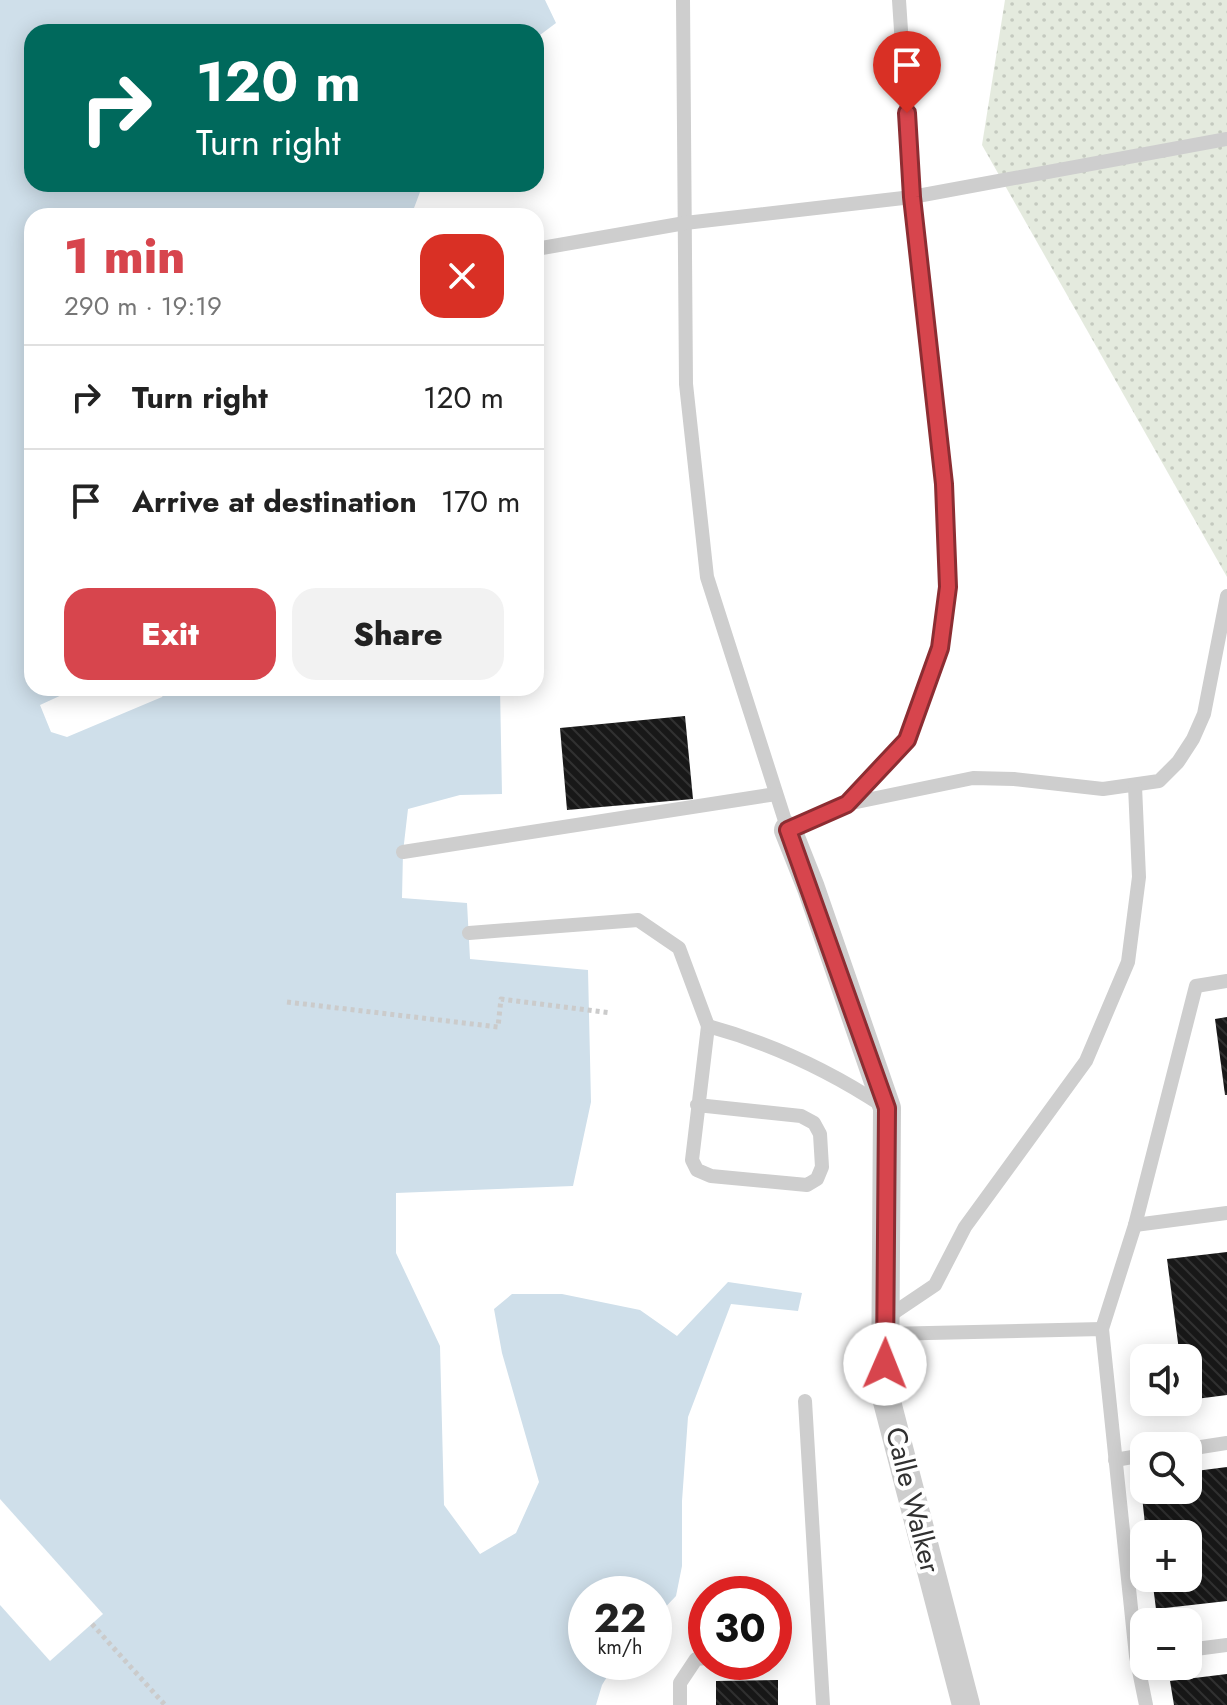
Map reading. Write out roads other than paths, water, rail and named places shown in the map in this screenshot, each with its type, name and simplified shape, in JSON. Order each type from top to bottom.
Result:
[{"type":"street","name":"Calle Walker","points":[[788,830],[887,1108],[885,1394],[966,1705]]},
{"type":"lane","points":[[683,0],[686,384],[707,577],[788,830],[847,804],[973,778],[1014,779],[1103,789],[1159,781],[1178,762],[1193,739],[1209,694],[1227,596]]},
{"type":"lane","points":[[847,804],[907,740],[940,648],[948,587],[944,484],[912,197],[899,0]]},
{"type":"lane","points":[[544,248],[685,223],[912,197],[1227,139]]},
{"type":"lane","points":[[886,1326],[935,1285],[965,1227],[1086,1061],[1128,962],[1139,877],[1135,786]]},
{"type":"lane","points":[[403,852],[776,794]]},
{"type":"lane","points":[[469,933],[638,920],[679,948],[708,1026],[697,1105],[692,1160],[697,1170],[711,1176],[807,1185],[817,1179],[822,1167],[820,1134],[814,1123],[801,1116],[697,1105]]},
{"type":"lane","points":[[1134,1608],[1102,1329],[1135,1225],[1196,986],[1227,981]]},
{"type":"lane","points":[[708,1026],[737,1034],[832,1075],[887,1108]]},
{"type":"lane","points":[[1135,1225],[1227,1213]]},
{"type":"lane","points":[[886,1326],[1102,1329]]},
{"type":"lane","points":[[805,1401],[823,1705]]},
{"type":"lane","points":[[1202,1447],[1227,1443]]},
{"type":"lane","points":[[1115,1460],[1130,1457]]},
{"type":"lane","points":[[1202,1648],[1227,1645]]},
{"type":"lane","points":[[680,1705],[680,1683],[688,1671]]},
{"type":"lane","points":[[1143,1680],[1146,1705]]}]
